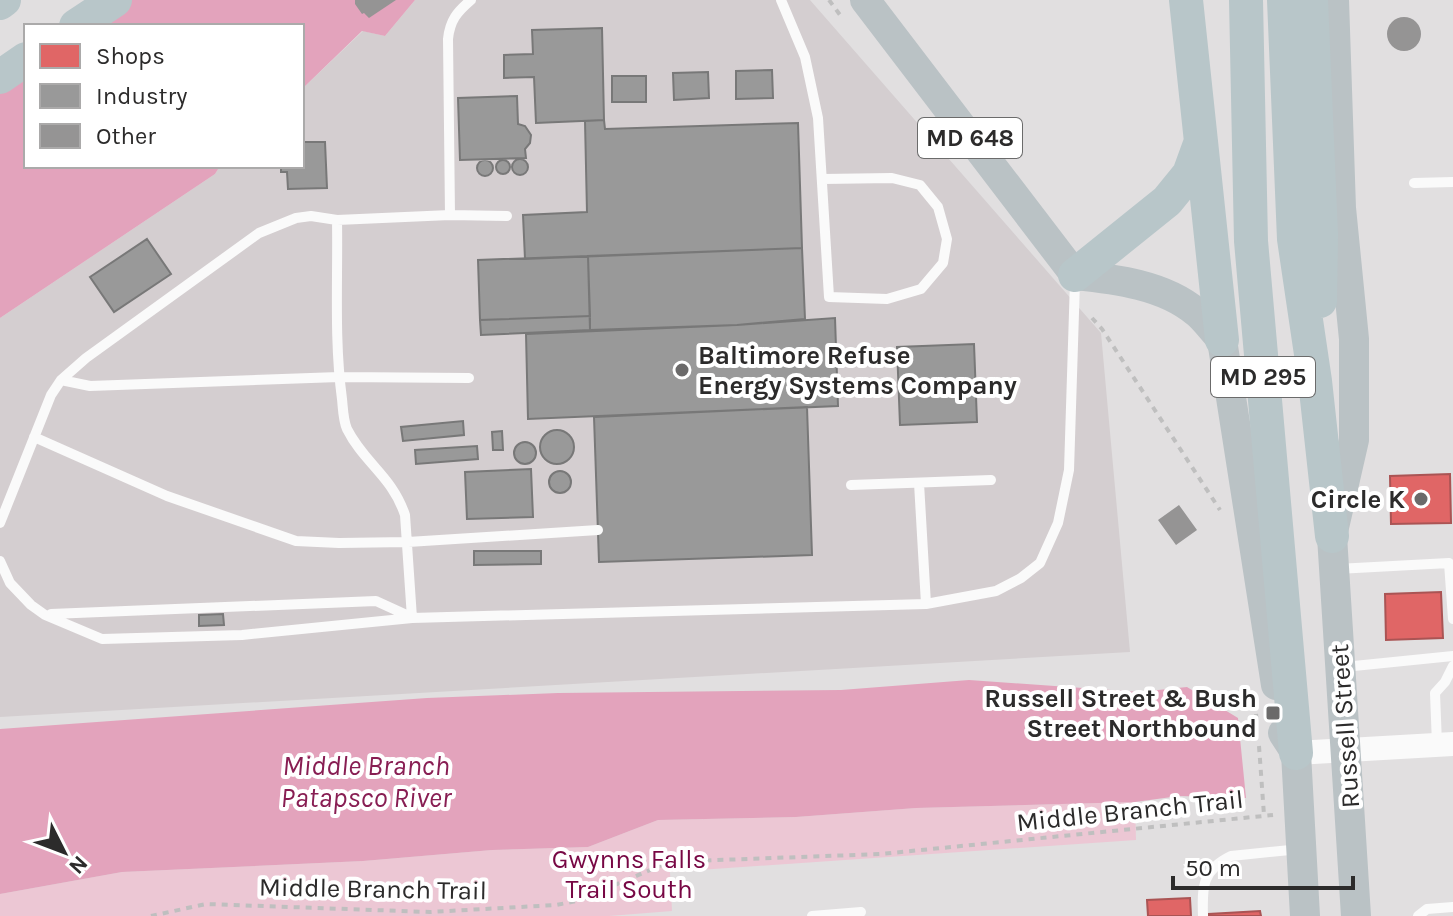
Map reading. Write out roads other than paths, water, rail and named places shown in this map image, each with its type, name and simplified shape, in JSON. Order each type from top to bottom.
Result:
[{"type":"highway","points":[[79,24],[115,0]]},
{"type":"highway","points":[[1186,0],[1222,340]]},
{"type":"highway","name":"MD 295","points":[[1246,0],[1251,241],[1296,753]]},
{"type":"highway","name":"MD 295","points":[[1284,0],[1294,239],[1315,381],[1334,552]]},
{"type":"highway","points":[[1311,0],[1321,234],[1320,318],[1315,381]]},
{"type":"highway","points":[[0,77],[24,60]]},
{"type":"highway","points":[[1075,286],[1167,201],[1189,174],[1201,141]]},
{"type":"main road","name":"Russell Street","points":[[1334,0],[1341,208],[1354,339],[1354,440],[1334,552],[1356,916]]},
{"type":"main road","name":"MD 648","points":[[854,10],[1075,286]]},
{"type":"main road","points":[[1075,286],[1114,278],[1173,298],[1196,311],[1222,340],[1283,735],[1296,753]]},
{"type":"main road","name":"MD 295","points":[[1296,753],[1305,916]]},
{"type":"street","points":[[1296,753],[1445,744]]},
{"type":"lane","points":[[450,215],[449,31],[450,22],[457,12],[471,0]]},
{"type":"lane","points":[[781,0],[805,57],[818,118],[829,297],[887,299],[921,289],[943,263],[947,239],[938,207],[920,185],[892,178],[823,179]]},
{"type":"lane","points":[[1414,183],[1453,182]]},
{"type":"lane","points":[[0,523],[51,395],[61,380],[86,358],[259,233],[296,218],[311,216],[337,220],[507,216]]},
{"type":"lane","points":[[337,220],[339,377],[345,426],[364,456],[383,473],[400,500],[405,515],[412,618]]},
{"type":"lane","points":[[0,561],[10,583],[31,605],[45,615],[102,639],[242,635],[412,618],[926,604],[996,591],[1021,578],[1040,563],[1058,523],[1069,470],[1075,286]]},
{"type":"lane","points":[[61,380],[90,386],[339,377],[469,378]]},
{"type":"lane","points":[[34,437],[167,496],[296,541],[339,543],[471,539],[598,530]]},
{"type":"lane","points":[[851,485],[991,480]]},
{"type":"lane","points":[[919,483],[926,604]]},
{"type":"lane","points":[[1334,552],[1449,563],[1453,619]]},
{"type":"lane","points":[[45,615],[376,601],[412,618]]},
{"type":"lane","points":[[1342,667],[1453,656]]},
{"type":"lane","points":[[1445,744],[1435,693],[1453,666]]},
{"type":"lane","points":[[1203,916],[1202,890],[1208,873],[1221,861],[1231,856],[1301,849]]},
{"type":"lane","points":[[1418,916],[1427,909],[1453,907]]},
{"type":"lane","points":[[812,916],[861,912]]},
{"type":"water","points":[[98,0],[415,0],[385,36],[362,31],[304,87],[304,24],[61,24]]},
{"type":"water","points":[[24,48],[24,168],[219,168],[215,174],[0,318],[0,64]]},
{"type":"water","name":"Middle Branch Patapsco River","points":[[969,680],[1139,692],[1187,687],[1238,718],[1246,798],[1179,796],[1135,802],[658,820],[588,847],[122,872],[0,894],[0,729],[427,698],[558,693],[841,690]]},
{"type":"place","name":"Baltimore Refuse Energy Systems Company","points":[[682,370]]},
{"type":"place","name":"Circle K","points":[[1421,499]]},
{"type":"place","name":"Russell Street & Bush Street Northbound","points":[[1273,713]]},
{"type":"park label","name":"Gwynns Falls Trail South","points":[[629,874]]}]
